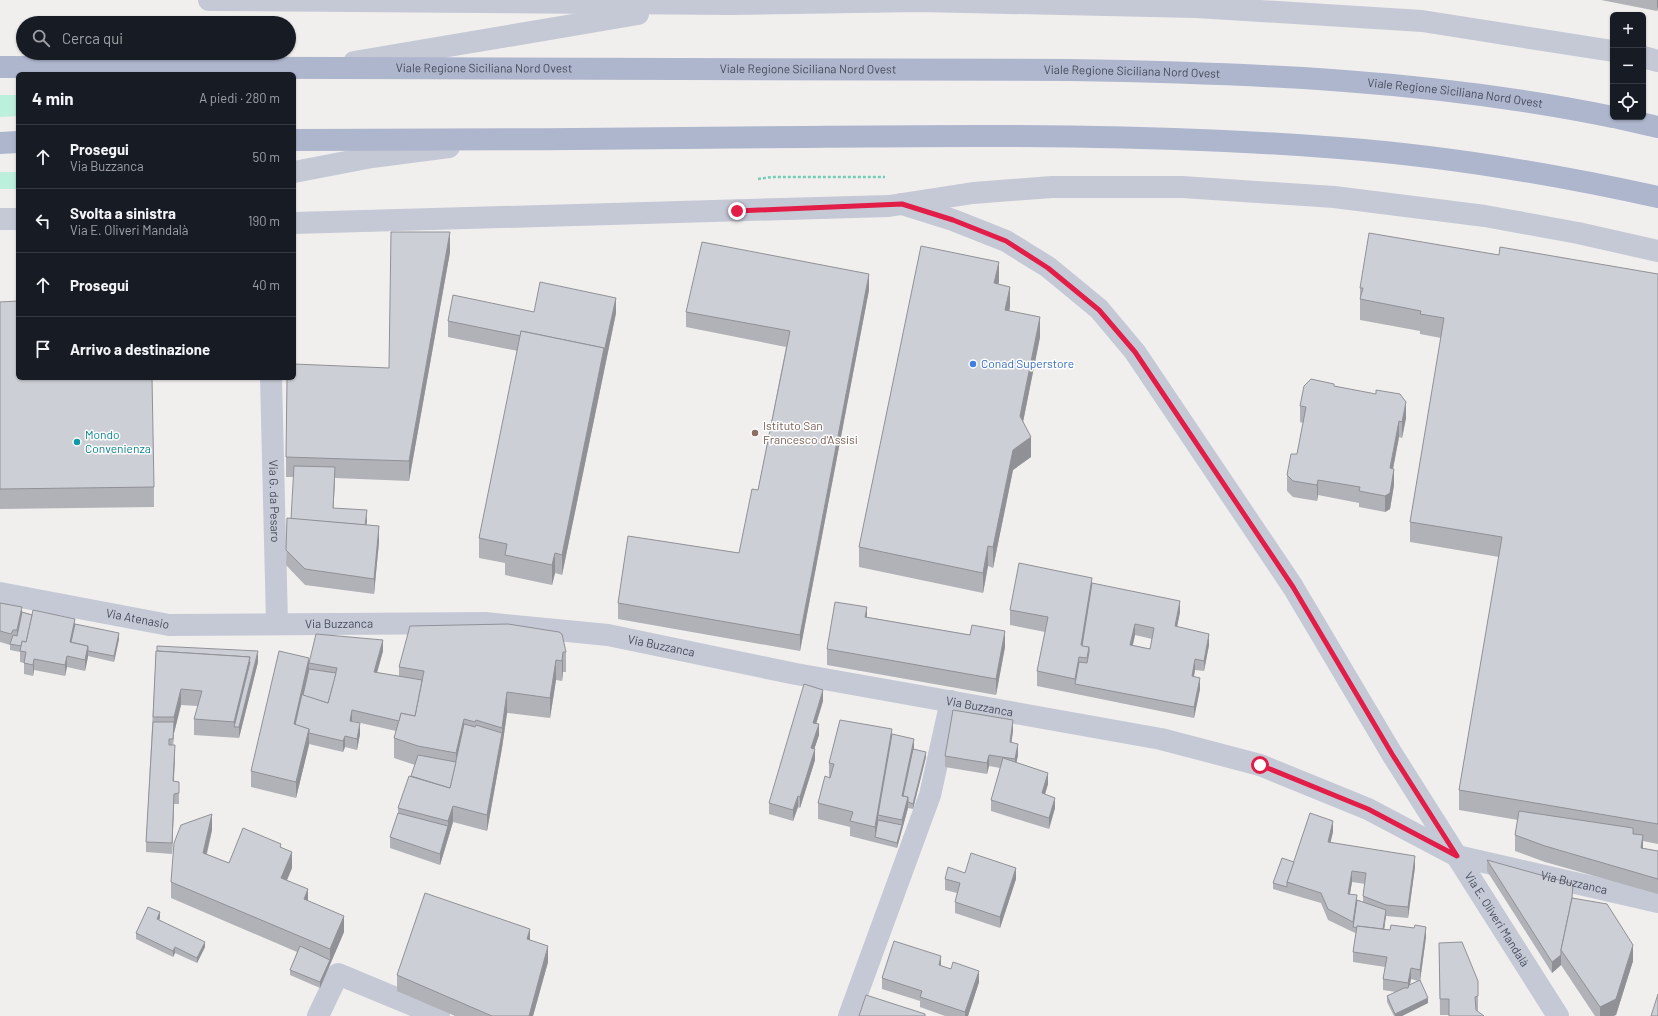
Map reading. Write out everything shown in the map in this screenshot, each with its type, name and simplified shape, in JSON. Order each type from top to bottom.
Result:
[{"type":"main road","name":"Viale Regione Siciliana Nord Ovest","points":[[0,67],[1069,70],[1204,72],[1312,78],[1412,86],[1571,108],[1610,116]]},
{"type":"main road","name":"Viale Regione Siciliana Nord Ovest","points":[[1626,120],[1658,127]]},
{"type":"main road","points":[[296,140],[507,140],[933,136],[1185,138],[1342,148],[1498,166],[1594,183],[1658,197]]},
{"type":"main road","points":[[0,140],[16,141]]},
{"type":"main road","points":[[0,143],[16,141]]},
{"type":"street","points":[[209,0],[731,4],[920,1],[1196,3],[1422,21],[1610,51]]},
{"type":"street","points":[[319,67],[412,53],[646,12],[731,4]]},
{"type":"street","points":[[1646,58],[1658,61]]},
{"type":"street","points":[[296,172],[372,157],[507,140]]},
{"type":"street","points":[[296,223],[760,210],[902,204],[973,193],[1052,187],[1182,187],[1334,197],[1485,216],[1578,233],[1658,252]]},
{"type":"street","name":"Via E. Oliveri Mandalà","points":[[902,204],[953,220],[1006,241],[1048,268],[1099,310],[1135,352],[1293,587],[1392,754],[1558,1016]]},
{"type":"street","name":"Via G. da Pesaro","points":[[271,380],[277,624]]},
{"type":"street","name":"Via Atenasio","points":[[0,593],[169,625],[277,624]]},
{"type":"street","name":"Via Buzzanca","points":[[277,624],[485,623],[608,635],[796,674],[1161,739],[1260,765],[1368,809],[1457,856],[1658,902]]},
{"type":"street","points":[[849,1016],[930,795],[951,701]]},
{"type":"street","points":[[318,1016],[338,974],[439,1016]]},
{"type":"path","points":[[758,179],[772,177],[879,176]]},
{"type":"green space","points":[[0,95],[16,95],[16,116],[0,117]]},
{"type":"green space","points":[[0,172],[16,172],[16,189],[0,189]]},
{"type":"building","points":[[391,232],[450,232],[409,461],[286,457],[287,380],[296,380],[296,364],[389,368]]},
{"type":"building","points":[[1369,233],[1499,255],[1500,247],[1658,274],[1658,824],[1459,790],[1502,537],[1410,522],[1444,318],[1420,314],[1421,311],[1360,299],[1363,288],[1360,288]]},
{"type":"building","points":[[702,242],[869,274],[800,635],[618,603],[628,536],[739,553],[752,489],[758,490],[790,331],[686,312]]},
{"type":"building","points":[[921,246],[999,262],[994,283],[1010,287],[1005,310],[1040,317],[1020,416],[1031,437],[1013,450],[993,547],[988,546],[983,573],[859,547]]},
{"type":"building","points":[[540,282],[616,298],[604,352],[604,348],[521,331],[521,336],[448,321],[453,295],[534,312]]},
{"type":"building","name":"Mondo Convenienza","points":[[16,301],[16,380],[152,380],[154,487],[0,489],[0,302]]},
{"type":"building","points":[[521,331],[604,348],[562,555],[555,553],[552,565],[505,555],[507,544],[479,538]]},
{"type":"building","points":[[1311,379],[1334,384],[1334,386],[1376,394],[1376,390],[1400,394],[1406,402],[1402,422],[1399,421],[1390,468],[1394,469],[1390,493],[1385,496],[1359,491],[1360,487],[1318,480],[1317,485],[1293,481],[1287,475],[1291,454],[1297,454],[1306,407],[1300,406],[1304,386]]},
{"type":"building","points":[[294,466],[335,467],[333,508],[367,510],[365,525],[291,519]]},
{"type":"building","points":[[287,518],[379,526],[374,579],[305,569],[286,550]]},
{"type":"building","points":[[1019,563],[1092,578],[1081,645],[1089,647],[1087,658],[1079,657],[1075,679],[1037,671],[1048,617],[1010,610]]},
{"type":"building","points":[[1092,583],[1180,601],[1175,626],[1209,634],[1204,661],[1195,659],[1192,676],[1200,678],[1194,707],[1075,684],[1079,662],[1087,663],[1089,647],[1082,646]],"holes":[[[1135,624],[1154,628],[1150,649],[1130,645]]]},
{"type":"building","points":[[835,602],[867,607],[865,617],[970,635],[972,625],[1005,631],[996,679],[827,649]]},
{"type":"building","points":[[0,603],[22,607],[17,630],[13,630],[11,634],[0,631]]},
{"type":"building","points":[[33,610],[75,619],[70,642],[88,646],[85,660],[67,656],[65,665],[34,659],[33,665],[24,663],[26,652],[20,651],[22,641],[26,642]]},
{"type":"building","points":[[22,612],[32,615],[26,642],[22,641],[21,646],[10,644],[13,635],[17,636]]},
{"type":"building","points":[[75,624],[119,633],[114,656],[88,651],[88,646],[71,642]]},
{"type":"building","points":[[508,624],[559,632],[562,634],[566,652],[563,652],[562,661],[556,660],[550,698],[507,692],[502,728],[476,720],[475,722],[464,719],[456,753],[418,746],[394,738],[401,713],[415,716],[424,671],[399,667],[410,626]]},
{"type":"building","points":[[316,634],[383,640],[374,672],[422,680],[415,716],[401,713],[399,721],[352,710],[350,721],[360,723],[357,739],[345,736],[343,741],[309,733],[309,729],[295,725],[302,694],[328,703],[337,668],[309,663]]},
{"type":"building","points":[[157,646],[258,651],[239,727],[234,727],[250,657],[157,651]]},
{"type":"building","points":[[156,651],[250,657],[234,722],[194,719],[202,691],[181,689],[174,717],[153,717]]},
{"type":"building","points":[[279,651],[309,658],[294,724],[309,729],[296,782],[251,771]]},
{"type":"building","points":[[309,669],[336,673],[328,703],[303,695]]},
{"type":"building","points":[[804,684],[823,690],[813,723],[819,724],[811,748],[815,749],[800,797],[798,796],[793,810],[769,803]]},
{"type":"building","points":[[953,710],[1013,720],[1010,742],[1018,744],[1015,759],[989,755],[987,763],[945,756]]},
{"type":"building","points":[[840,720],[892,729],[875,827],[850,821],[853,812],[818,803],[825,776],[830,778],[834,764],[829,763]]},
{"type":"building","points":[[153,722],[174,722],[173,739],[169,739],[169,745],[175,745],[173,781],[179,782],[179,793],[174,794],[172,843],[146,842]]},
{"type":"building","points":[[464,724],[475,727],[476,725],[502,733],[487,815],[453,806],[448,821],[398,808],[409,776],[450,788]]},
{"type":"building","points":[[892,734],[914,739],[902,796],[908,797],[902,820],[878,815]]},
{"type":"building","points":[[913,749],[926,752],[913,804],[908,802],[908,797],[903,796]]},
{"type":"building","points":[[418,755],[456,762],[450,788],[411,776]]},
{"type":"building","points":[[1003,758],[1048,773],[1042,793],[1055,798],[1049,818],[991,800]]},
{"type":"building","points":[[1519,811],[1633,828],[1633,834],[1643,835],[1641,848],[1658,851],[1658,879],[1545,846],[1515,835]]},
{"type":"building","points":[[398,813],[448,826],[440,854],[390,837]]},
{"type":"building","points":[[1310,813],[1333,821],[1328,842],[1415,856],[1408,907],[1386,905],[1363,896],[1366,873],[1352,871],[1348,894],[1357,895],[1353,922],[1328,909],[1321,893],[1287,882]]},
{"type":"building","points":[[212,814],[203,853],[229,863],[243,828],[281,844],[280,847],[292,852],[281,878],[308,889],[304,899],[344,916],[330,949],[171,882],[174,843],[181,825]]},
{"type":"building","points":[[878,820],[902,825],[897,843],[875,837]]},
{"type":"building","points":[[971,853],[1016,868],[1000,917],[955,902],[960,883],[945,879],[948,867],[965,873]]},
{"type":"building","points":[[1282,858],[1294,862],[1287,882],[1287,887],[1273,883]]},
{"type":"building","points":[[1487,860],[1573,884],[1572,898],[1561,955],[1552,962]]},
{"type":"building","points":[[425,893],[530,929],[527,939],[548,946],[529,1016],[492,1016],[397,975]]},
{"type":"building","points":[[1572,898],[1607,904],[1633,945],[1616,999],[1600,1007],[1561,950]]},
{"type":"building","points":[[1357,900],[1386,910],[1383,929],[1357,926],[1357,928],[1353,927]]},
{"type":"building","points":[[148,907],[160,912],[157,919],[205,942],[197,958],[175,947],[173,951],[136,933]]},
{"type":"building","points":[[1391,925],[1414,928],[1415,925],[1426,927],[1420,970],[1411,968],[1408,983],[1383,979],[1387,957],[1353,952],[1357,926],[1390,930]]},
{"type":"building","points":[[894,941],[941,956],[939,965],[951,969],[953,962],[979,971],[965,1012],[920,997],[922,991],[882,978]]},
{"type":"building","points":[[1462,942],[1478,981],[1478,996],[1475,997],[1476,1010],[1484,1016],[1449,1016],[1449,999],[1440,999],[1439,943]]},
{"type":"building","points":[[300,946],[330,960],[320,982],[290,970]]},
{"type":"building","points":[[1420,980],[1428,998],[1395,1014],[1387,996],[1404,988],[1408,988],[1409,985]]},
{"type":"building","points":[[1658,994],[1658,1016],[1651,1016]]},
{"type":"building","points":[[866,995],[925,1014],[925,1016],[859,1016]]},
{"type":"place","name":"Conad Superstore","points":[[973,364]]},
{"type":"place","name":"Istituto San Francesco d'Assisi","points":[[755,433]]},
{"type":"place","name":"Mondo Convenienza","points":[[77,442]]},
{"type":"route","points":[[737,211],[888,206],[902,204],[953,220],[1006,241],[1048,268],[1099,310],[1135,352],[1293,587],[1392,754],[1457,856],[1368,809],[1260,765]]}]
